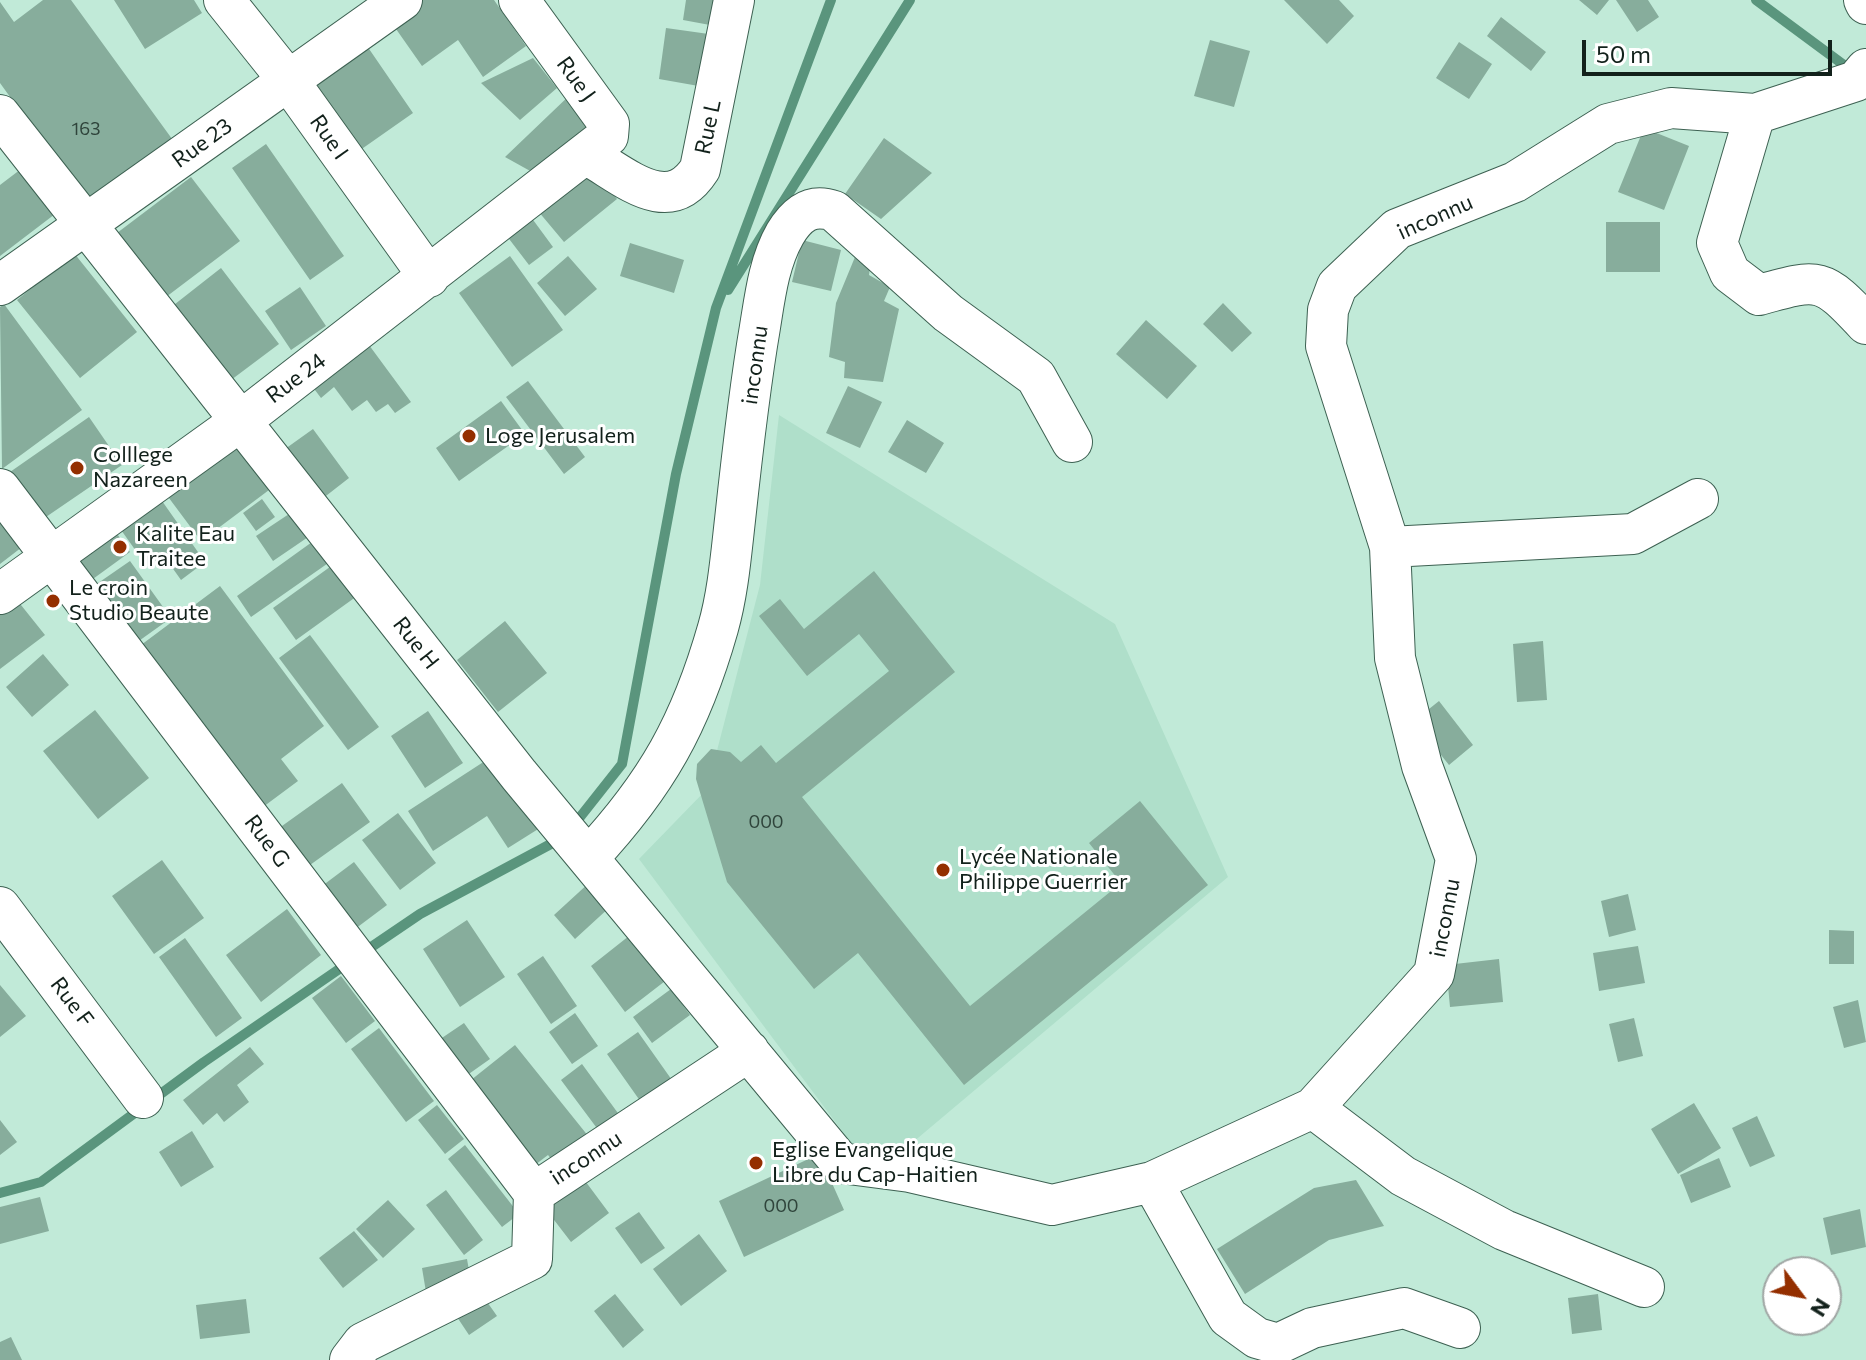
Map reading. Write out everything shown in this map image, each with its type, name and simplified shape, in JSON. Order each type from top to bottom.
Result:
[{"type":"street","name":"Rue I","points":[[224,0],[288,80],[429,277]]},
{"type":"street","name":"Rue 23","points":[[0,285],[402,0]]},
{"type":"street","name":"Rue J","points":[[519,0],[609,124],[608,136],[587,155]]},
{"type":"street","name":"Rue L","points":[[587,155],[658,195],[672,194],[694,178],[700,169],[734,0]]},
{"type":"street","name":"inconnu","points":[[841,1163],[910,1172],[1052,1205],[1152,1182],[1313,1108],[1434,974],[1456,859],[1422,766],[1395,658],[1390,547],[1326,346],[1328,310],[1337,286],[1397,229],[1515,182],[1608,124],[1671,108],[1755,114],[1861,75]]},
{"type":"street","points":[[1755,114],[1717,243],[1730,273],[1759,295],[1808,281],[1834,290],[1866,324]]},
{"type":"street","name":"Rue H","points":[[0,115],[519,775],[841,1163]]},
{"type":"street","name":"Rue 24","points":[[0,594],[242,420],[587,155]]},
{"type":"street","name":"inconnu","points":[[589,857],[632,811],[676,745],[704,673],[719,623],[730,560],[754,361],[768,278],[784,236],[798,217],[808,209],[822,207],[834,211],[948,313],[1036,377],[1072,442]]},
{"type":"street","name":"Rue G","points":[[0,489],[534,1193]]},
{"type":"street","points":[[1390,547],[1633,534],[1698,499]]},
{"type":"street","name":"Rue F","points":[[0,907],[143,1098]]},
{"type":"street","name":"inconnu","points":[[350,1360],[363,1343],[532,1259],[534,1193],[749,1051]]},
{"type":"street","points":[[1313,1108],[1403,1176],[1504,1230],[1644,1287]]},
{"type":"street","points":[[1152,1182],[1228,1317],[1257,1338],[1278,1344],[1312,1328],[1404,1308],[1460,1328]]},
{"type":"shaded area","points":[[779,415],[1115,624],[1228,877],[887,1164],[863,1159],[639,859],[707,789],[760,585]]},
{"type":"building","points":[[43,0],[71,0],[175,143],[88,205],[0,83],[0,2],[14,22]]},
{"type":"building","points":[[114,0],[194,0],[202,13],[145,49]]},
{"type":"building","points":[[417,0],[494,0],[526,46],[483,77],[458,40],[422,66],[389,19]]},
{"type":"building","points":[[686,0],[714,0],[710,25],[683,20]]},
{"type":"building","points":[[1284,0],[1339,0],[1354,16],[1327,44]]},
{"type":"building","points":[[1579,0],[1609,0],[1597,15]]},
{"type":"building","points":[[1616,0],[1648,0],[1659,17],[1637,32]]},
{"type":"building","points":[[1501,17],[1546,52],[1531,71],[1487,36]]},
{"type":"building","points":[[666,28],[723,36],[710,88],[659,79]]},
{"type":"building","points":[[1210,40],[1250,51],[1234,107],[1194,96]]},
{"type":"building","points":[[1459,42],[1492,64],[1469,99],[1436,78]]},
{"type":"building","points":[[365,43],[413,113],[356,153],[308,83]]},
{"type":"building","points":[[533,58],[557,88],[520,120],[481,83]]},
{"type":"building","points":[[573,92],[605,132],[541,177],[505,157]]},
{"type":"building","points":[[1644,128],[1689,146],[1664,210],[1618,192]]},
{"type":"building","points":[[884,138],[932,173],[881,219],[845,194]]},
{"type":"building","points":[[266,144],[344,256],[310,280],[232,168]]},
{"type":"building","points":[[587,161],[617,199],[564,242],[533,205]]},
{"type":"building","points":[[25,166],[59,211],[0,256],[0,185]]},
{"type":"building","points":[[191,177],[240,241],[166,297],[117,233]]},
{"type":"building","points":[[528,213],[553,247],[529,265],[503,231]]},
{"type":"building","points":[[1606,222],[1660,222],[1660,272],[1606,272]]},
{"type":"building","points":[[802,240],[841,250],[831,291],[792,282]]},
{"type":"building","points":[[630,243],[684,260],[674,293],[620,276]]},
{"type":"building","points":[[74,253],[137,332],[80,378],[17,300]]},
{"type":"building","points":[[510,256],[563,330],[512,367],[459,293]]},
{"type":"building","points":[[568,256],[597,289],[565,316],[537,283]]},
{"type":"building","points":[[855,257],[870,267],[869,275],[890,287],[884,301],[899,309],[883,382],[844,378],[845,362],[829,357],[836,303]]},
{"type":"building","points":[[221,268],[279,344],[227,383],[170,308]]},
{"type":"building","points":[[300,287],[326,326],[291,350],[265,311]]},
{"type":"building","points":[[1223,303],[1252,333],[1232,352],[1203,324]]},
{"type":"building","points":[[4,304],[82,410],[2,469],[0,307]]},
{"type":"building","points":[[1146,320],[1197,366],[1167,399],[1116,354]]},
{"type":"building","points":[[369,345],[411,402],[395,413],[388,404],[376,412],[367,400],[352,411],[334,387],[321,398],[312,386]]},
{"type":"building","points":[[528,381],[585,457],[564,474],[506,397]]},
{"type":"building","points":[[848,386],[882,402],[860,448],[826,433]]},
{"type":"building","points":[[501,401],[525,434],[459,481],[436,448]]},
{"type":"building","points":[[89,417],[122,465],[43,519],[10,472]]},
{"type":"building","points":[[907,420],[944,443],[926,473],[888,452]]},
{"type":"building","points":[[313,429],[349,478],[322,499],[285,449]]},
{"type":"building","points":[[235,435],[273,487],[201,541],[163,490]]},
{"type":"building","points":[[155,491],[205,562],[181,580],[164,556],[148,568],[114,520]]},
{"type":"building","points":[[262,499],[275,517],[256,531],[243,513]]},
{"type":"building","points":[[301,506],[317,531],[273,561],[256,536]]},
{"type":"building","points":[[0,511],[26,544],[0,564]]},
{"type":"building","points":[[108,521],[130,552],[86,584],[64,553]]},
{"type":"building","points":[[319,537],[334,559],[251,617],[237,596]]},
{"type":"building","points":[[341,559],[364,591],[296,640],[273,608]]},
{"type":"building","points":[[130,561],[171,618],[129,648],[88,590]]},
{"type":"building","points":[[874,571],[955,672],[802,797],[970,1006],[1121,883],[1089,843],[1140,801],[1208,885],[964,1085],[858,953],[814,989],[727,882],[696,779],[697,764],[711,749],[730,752],[741,762],[761,745],[776,763],[889,671],[859,634],[807,676],[759,616],[780,599],[804,629]]},
{"type":"building","points":[[220,586],[324,726],[281,759],[298,781],[263,807],[141,645]]},
{"type":"building","points":[[9,590],[45,635],[0,669],[0,597]]},
{"type":"building","points":[[505,621],[547,673],[498,712],[457,660]]},
{"type":"building","points":[[310,635],[379,727],[348,750],[279,658]]},
{"type":"building","points":[[1543,641],[1547,700],[1517,702],[1513,644]]},
{"type":"building","points":[[43,654],[69,685],[32,717],[6,687]]},
{"type":"building","points":[[1439,701],[1473,745],[1449,765],[1414,721]]},
{"type":"building","points":[[95,710],[149,778],[98,819],[43,751]]},
{"type":"building","points":[[428,711],[463,763],[425,788],[391,736]]},
{"type":"building","points":[[488,759],[516,803],[525,798],[543,826],[508,848],[487,816],[433,851],[408,811]]},
{"type":"building","points":[[342,783],[370,822],[303,870],[275,831]]},
{"type":"building","points":[[398,813],[436,863],[400,890],[362,840]]},
{"type":"building","points":[[162,860],[204,918],[154,954],[112,896]]},
{"type":"building","points":[[354,862],[387,905],[351,932],[318,889]]},
{"type":"building","points":[[590,882],[611,906],[575,939],[554,915]]},
{"type":"building","points":[[1628,894],[1636,930],[1609,937],[1601,901]]},
{"type":"building","points":[[287,909],[321,955],[261,1002],[226,955]]},
{"type":"building","points":[[467,920],[505,977],[460,1007],[423,949]]},
{"type":"building","points":[[1829,930],[1854,931],[1854,964],[1829,964]]},
{"type":"building","points":[[634,932],[669,978],[625,1012],[591,966]]},
{"type":"building","points":[[185,938],[242,1018],[216,1037],[159,957]]},
{"type":"building","points":[[1638,946],[1645,983],[1599,991],[1593,953]]},
{"type":"building","points":[[543,956],[577,1006],[551,1024],[517,974]]},
{"type":"building","points":[[1499,959],[1503,1002],[1450,1007],[1446,965]]},
{"type":"building","points":[[341,976],[375,1021],[346,1043],[312,998]]},
{"type":"building","points":[[0,985],[26,1016],[0,1037]]},
{"type":"building","points":[[671,989],[690,1015],[652,1043],[633,1017]]},
{"type":"building","points":[[1858,1000],[1866,1042],[1844,1048],[1833,1007]]},
{"type":"building","points":[[575,1013],[598,1046],[572,1064],[549,1032]]},
{"type":"building","points":[[1634,1018],[1643,1056],[1618,1062],[1609,1024]]},
{"type":"building","points":[[464,1023],[490,1059],[456,1083],[430,1046]]},
{"type":"building","points":[[379,1028],[434,1101],[406,1122],[351,1049]]},
{"type":"building","points":[[638,1032],[674,1083],[643,1105],[607,1054]]},
{"type":"building","points":[[515,1045],[593,1142],[559,1169],[548,1155],[527,1171],[461,1088]]},
{"type":"building","points":[[250,1047],[264,1064],[237,1085],[249,1102],[224,1122],[217,1113],[203,1125],[183,1100]]},
{"type":"building","points":[[582,1064],[623,1120],[602,1135],[561,1080]]},
{"type":"building","points":[[1694,1103],[1721,1148],[1678,1174],[1651,1129]]},
{"type":"building","points":[[437,1105],[464,1139],[445,1154],[418,1120]]},
{"type":"building","points":[[1757,1116],[1775,1156],[1750,1167],[1732,1128]]},
{"type":"building","points":[[0,1120],[17,1142],[0,1155]]},
{"type":"building","points":[[192,1131],[214,1167],[181,1187],[159,1152]]},
{"type":"building","points":[[465,1145],[519,1214],[502,1227],[448,1159]]},
{"type":"building","points":[[819,1154],[844,1210],[744,1257],[719,1201]]},
{"type":"building","points":[[1719,1158],[1731,1187],[1691,1203],[1680,1175]]},
{"type":"building","points":[[580,1174],[609,1213],[571,1242],[541,1203]]},
{"type":"building","points":[[1356,1180],[1384,1226],[1329,1240],[1245,1294],[1217,1249],[1314,1188]]},
{"type":"building","points":[[446,1190],[483,1240],[464,1255],[426,1205]]},
{"type":"building","points":[[40,1197],[49,1231],[0,1244],[0,1207]]},
{"type":"building","points":[[388,1200],[415,1229],[383,1258],[356,1229]]},
{"type":"building","points":[[1860,1209],[1866,1247],[1831,1255],[1823,1218]]},
{"type":"building","points":[[639,1212],[665,1248],[641,1264],[615,1228]]},
{"type":"building","points":[[354,1231],[378,1260],[343,1288],[319,1258]]},
{"type":"building","points":[[699,1234],[727,1271],[681,1306],[653,1269]]},
{"type":"building","points":[[467,1259],[471,1282],[426,1292],[422,1268]]},
{"type":"building","points":[[478,1289],[497,1316],[469,1335],[451,1308]]},
{"type":"building","points":[[615,1294],[644,1330],[623,1348],[594,1311]]},
{"type":"building","points":[[1598,1294],[1602,1330],[1572,1334],[1568,1298]]},
{"type":"building","points":[[246,1299],[250,1333],[200,1339],[196,1305]]},
{"type":"building","points":[[11,1337],[22,1360],[0,1360],[0,1342]]},
{"type":"waterway","points":[[573,826],[622,764],[676,474],[716,308],[831,0]]},
{"type":"waterway","points":[[728,290],[910,0]]},
{"type":"waterway","points":[[1756,0],[1852,71]]},
{"type":"waterway","points":[[361,954],[420,914],[562,838]]},
{"type":"waterway","points":[[0,1193],[41,1182],[204,1062],[348,963]]},
{"type":"place","name":"Loge Jerusalem","points":[[469,436]]},
{"type":"place","name":"Colllege Nazareen","points":[[77,468]]},
{"type":"place","name":"Kalite Eau Traitee","points":[[120,547]]},
{"type":"place","name":"Le croin Studio Beaute","points":[[53,601]]},
{"type":"place","name":"Lycée Nationale Philippe Guerrier","points":[[943,870]]},
{"type":"place","name":"Eglise Evangelique Libre du Cap-Haitien","points":[[756,1163]]}]
